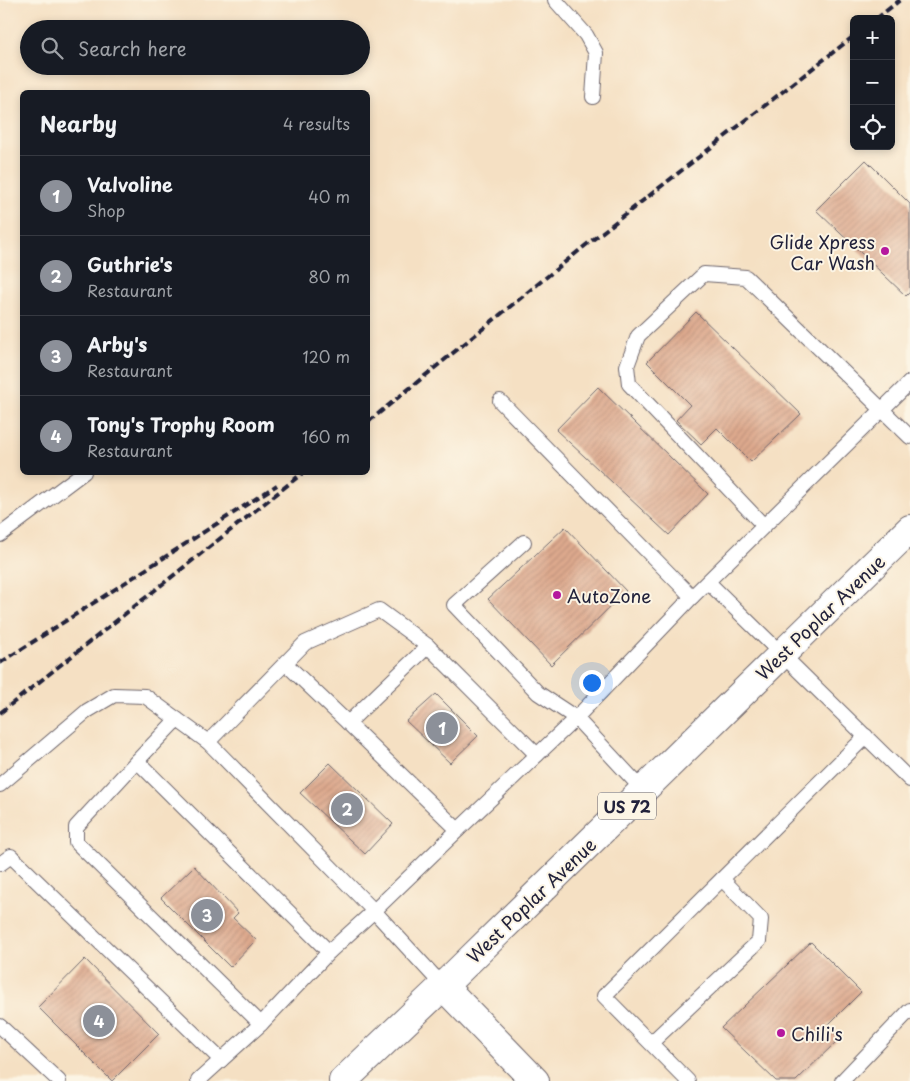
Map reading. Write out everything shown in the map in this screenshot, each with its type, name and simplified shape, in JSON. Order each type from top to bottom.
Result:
[{"type":"main road","name":"West Poplar Avenue","points":[[343,1081],[443,986],[910,529]]},
{"type":"main road","points":[[443,986],[535,1081]]},
{"type":"lane","points":[[555,0],[586,35],[596,52],[594,97]]},
{"type":"lane","points":[[764,526],[629,384],[626,366],[638,336],[704,274],[746,277],[910,437]]},
{"type":"lane","points":[[198,1081],[261,1024],[329,952],[576,718],[692,598],[910,382]]},
{"type":"lane","points":[[500,401],[692,598]]},
{"type":"lane","points":[[0,535],[80,475]]},
{"type":"lane","points":[[524,542],[454,605],[538,693],[576,718],[643,790]]},
{"type":"lane","points":[[708,582],[910,780]]},
{"type":"lane","points":[[208,742],[305,643],[379,610],[428,646],[537,754]]},
{"type":"lane","points":[[348,723],[428,646]]},
{"type":"lane","points":[[286,664],[458,830]]},
{"type":"lane","points":[[0,785],[87,711],[114,696],[145,696],[208,742],[374,911],[443,986]]},
{"type":"lane","points":[[177,719],[76,827],[76,842],[261,1024]]},
{"type":"lane","points":[[688,1081],[604,996],[866,736]]},
{"type":"lane","points":[[137,761],[329,952]]},
{"type":"lane","points":[[0,864],[11,856],[221,1060]]},
{"type":"lane","points":[[651,1043],[759,941],[761,919],[722,879]]},
{"type":"lane","points":[[842,1081],[910,1010]]},
{"type":"lane","points":[[0,1026],[59,1081]]},
{"type":"building","name":"Glide Xpress Car Wash","points":[[866,160],[910,204],[910,292],[906,296],[816,210]]},
{"type":"building","points":[[696,312],[801,414],[751,462],[717,428],[701,444],[676,420],[690,405],[647,362]]},
{"type":"building","points":[[598,387],[708,494],[669,535],[556,430]]},
{"type":"building","name":"AutoZone","points":[[565,527],[626,591],[551,665],[488,599]]},
{"type":"building","points":[[436,694],[478,736],[450,763],[406,721]]},
{"type":"building","points":[[330,763],[393,824],[365,854],[300,793]]},
{"type":"building","points":[[194,866],[238,913],[233,918],[256,940],[230,967],[161,898]]},
{"type":"building","name":"Chili's","points":[[811,942],[861,992],[827,1026],[840,1038],[796,1081],[776,1081],[721,1028]]},
{"type":"building","points":[[85,959],[159,1034],[112,1081],[38,1007]]},
{"type":"railway","points":[[881,15],[900,0]]},
{"type":"railway","points":[[370,420],[586,245],[850,39]]},
{"type":"railway","points":[[0,713],[300,475]]},
{"type":"railway","points":[[0,663],[277,485]]},
{"type":"place","name":"Glide Xpress Car Wash","points":[[885,251]]},
{"type":"place","name":"AutoZone","points":[[557,595]]},
{"type":"place","name":"Valvoline","points":[[442,728]]},
{"type":"place","name":"Guthrie's","points":[[347,809]]},
{"type":"place","name":"Arby's","points":[[207,915]]},
{"type":"place","name":"Tony's Trophy Room","points":[[99,1021]]},
{"type":"place","name":"Chili's","points":[[781,1033]]}]
